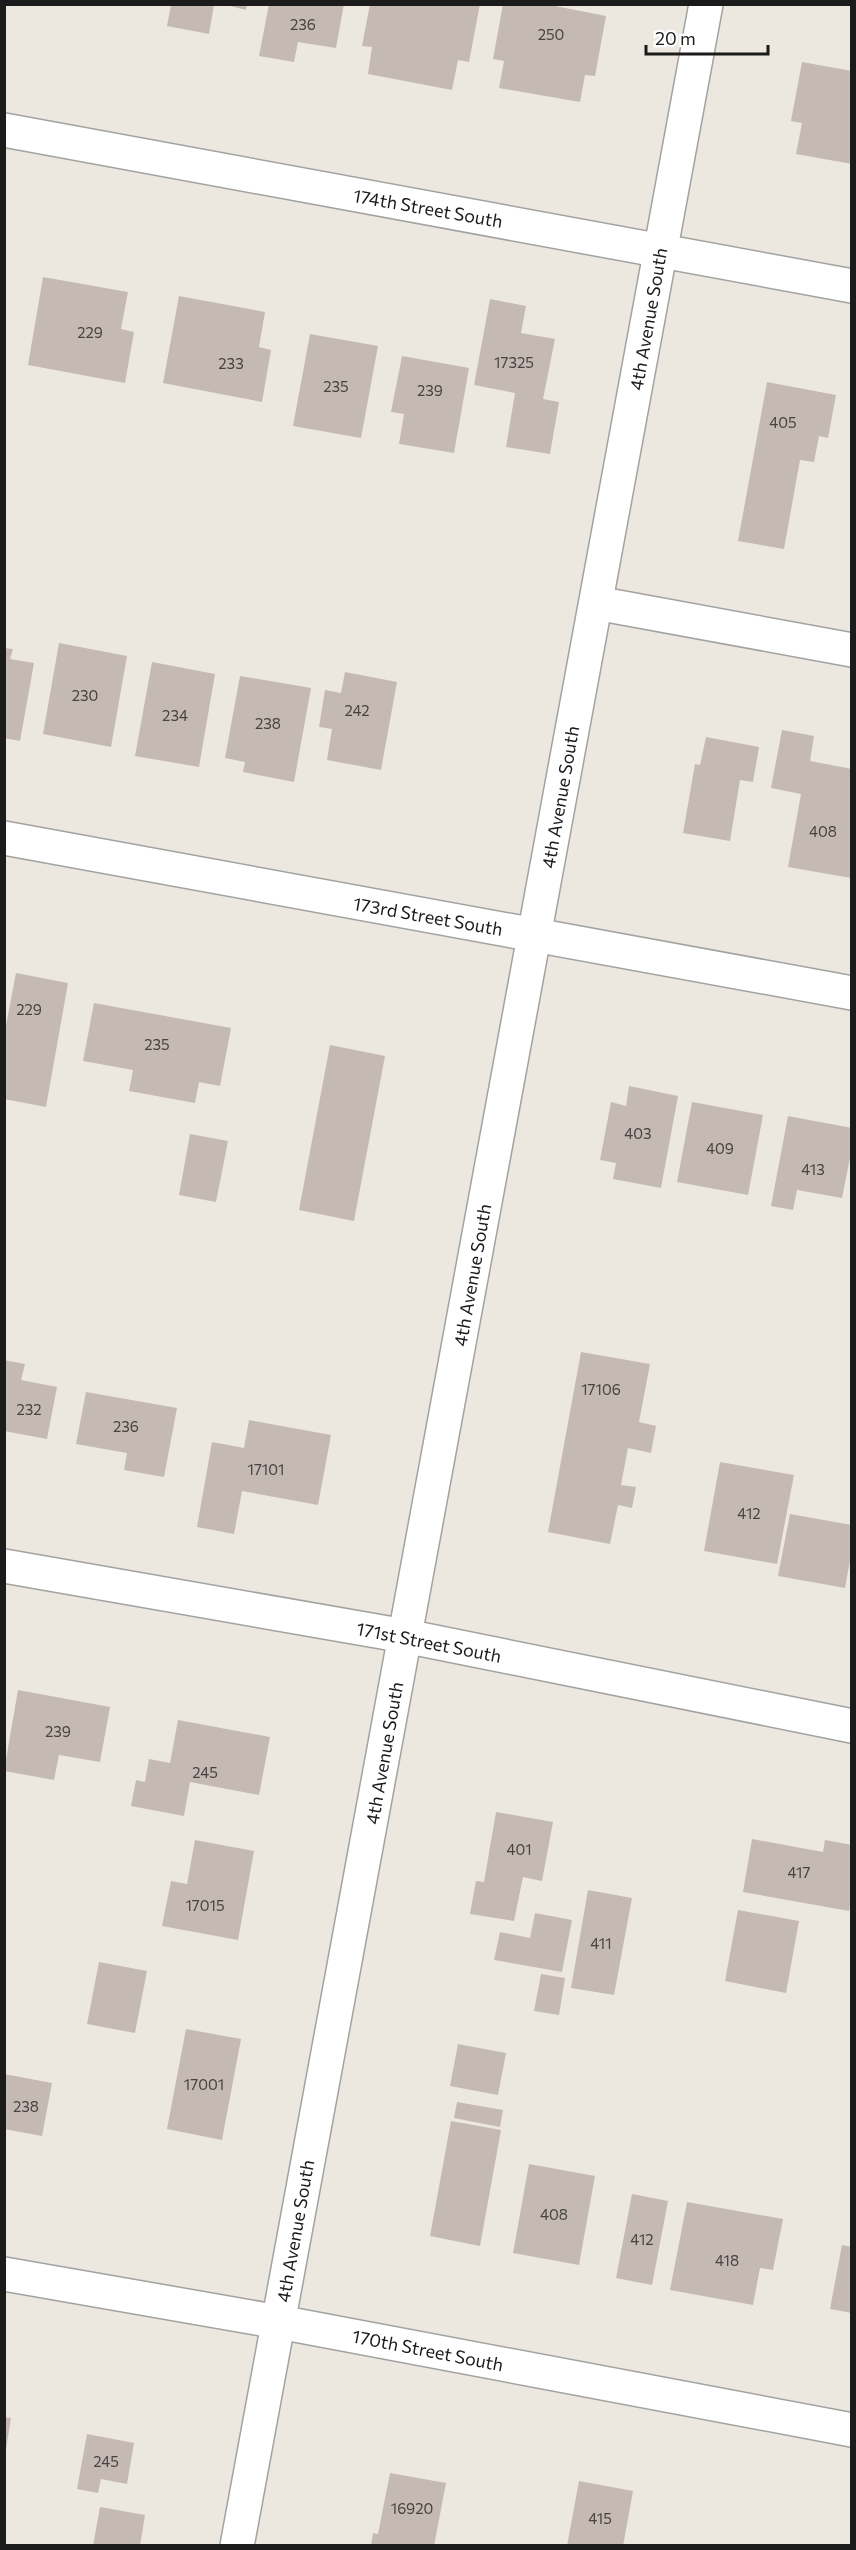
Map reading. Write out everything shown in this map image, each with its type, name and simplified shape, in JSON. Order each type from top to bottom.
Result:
[{"type":"street","name":"4th Avenue South","points":[[237,2546],[706,4]]},
{"type":"street","name":"174th Street South","points":[[5,131],[852,286]]},
{"type":"street","points":[[596,603],[852,650]]},
{"type":"street","name":"173rd Street South","points":[[4,838],[852,993]]},
{"type":"street","name":"171st Street South","points":[[4,1566],[405,1636],[852,1726]]},
{"type":"street","name":"170th Street South","points":[[4,2274],[279,2322],[852,2430]]},
{"type":"building","points":[[222,4],[247,4],[246,10]]},
{"type":"building","points":[[269,4],[344,4],[336,48],[298,42],[294,62],[259,56]]},
{"type":"building","points":[[370,4],[480,4],[469,62],[458,60],[452,90],[368,74],[372,47],[362,46]]},
{"type":"building","points":[[503,4],[545,4],[606,16],[595,76],[585,75],[580,102],[499,88],[504,61],[493,59]]},
{"type":"building","points":[[171,5],[214,5],[209,34],[167,26]]},
{"type":"building","points":[[802,62],[852,71],[852,164],[796,154],[802,123],[791,121]]},
{"type":"building","points":[[43,277],[128,292],[121,329],[134,332],[125,383],[28,365]]},
{"type":"building","points":[[179,296],[265,312],[259,347],[271,350],[262,402],[163,383]]},
{"type":"building","points":[[490,299],[526,306],[521,333],[555,339],[543,399],[559,402],[550,454],[506,447],[515,393],[474,385]]},
{"type":"building","points":[[310,334],[378,346],[361,438],[293,426]]},
{"type":"building","points":[[402,356],[469,368],[454,453],[399,444],[404,414],[391,412]]},
{"type":"building","points":[[767,382],[836,395],[828,438],[819,436],[814,462],[800,460],[784,549],[738,541]]},
{"type":"building","points":[[59,643],[127,656],[111,747],[43,734]]},
{"type":"building","points":[[4,648],[13,649],[10,659],[34,663],[20,741],[4,738]]},
{"type":"building","points":[[152,662],[215,674],[199,767],[135,756]]},
{"type":"building","points":[[345,672],[397,682],[381,770],[327,760],[332,729],[319,727],[325,690],[341,693]]},
{"type":"building","points":[[240,676],[311,688],[294,782],[243,772],[245,762],[225,758]]},
{"type":"building","points":[[782,730],[814,736],[810,761],[852,769],[851,878],[788,867],[801,794],[771,788]]},
{"type":"building","points":[[706,737],[759,747],[753,782],[740,780],[730,841],[683,833],[695,764],[700,765]]},
{"type":"building","points":[[16,973],[68,983],[46,1107],[4,1099],[4,1036]]},
{"type":"building","points":[[94,1003],[231,1028],[220,1086],[199,1082],[195,1103],[129,1091],[133,1070],[83,1061]]},
{"type":"building","points":[[330,1045],[385,1056],[354,1221],[299,1210]]},
{"type":"building","points":[[629,1086],[678,1096],[661,1188],[613,1179],[616,1163],[600,1160],[611,1102],[626,1106]]},
{"type":"building","points":[[692,1102],[763,1115],[748,1195],[677,1182]]},
{"type":"building","points":[[788,1116],[852,1128],[852,1148],[842,1198],[797,1190],[793,1210],[771,1206]]},
{"type":"building","points":[[190,1134],[228,1141],[216,1202],[179,1195]]},
{"type":"building","points":[[581,1352],[650,1364],[639,1422],[656,1426],[651,1453],[628,1448],[621,1485],[636,1487],[632,1508],[618,1505],[610,1544],[548,1532]]},
{"type":"building","points":[[4,1360],[25,1364],[21,1380],[57,1387],[47,1439],[4,1431]]},
{"type":"building","points":[[86,1392],[177,1408],[164,1477],[124,1470],[127,1453],[76,1444]]},
{"type":"building","points":[[249,1420],[331,1435],[318,1505],[242,1491],[234,1534],[197,1527],[212,1442],[244,1448]]},
{"type":"building","points":[[720,1462],[794,1475],[777,1564],[704,1551]]},
{"type":"building","points":[[790,1514],[852,1525],[852,1550],[845,1588],[778,1576]]},
{"type":"building","points":[[18,1690],[110,1707],[100,1762],[59,1755],[54,1780],[4,1771]]},
{"type":"building","points":[[178,1720],[270,1737],[259,1795],[190,1782],[184,1816],[131,1806],[136,1780],[145,1782],[149,1759],[170,1763]]},
{"type":"building","points":[[496,1812],[553,1822],[542,1881],[523,1877],[514,1921],[470,1914],[476,1881],[484,1882]]},
{"type":"building","points":[[752,1839],[823,1852],[825,1840],[852,1845],[852,1896],[849,1911],[743,1892]]},
{"type":"building","points":[[195,1840],[254,1851],[238,1940],[162,1926],[171,1881],[187,1884]]},
{"type":"building","points":[[588,1890],[632,1898],[614,1995],[571,1988]]},
{"type":"building","points":[[738,1910],[799,1921],[786,1993],[725,1981]]},
{"type":"building","points":[[535,1913],[572,1920],[562,1972],[494,1960],[500,1932],[530,1938]]},
{"type":"building","points":[[99,1962],[147,1971],[135,2033],[87,2024]]},
{"type":"building","points":[[541,1974],[565,1978],[559,2015],[534,2011]]},
{"type":"building","points":[[186,2029],[241,2039],[222,2140],[167,2129]]},
{"type":"building","points":[[458,2044],[506,2053],[498,2095],[450,2086]]},
{"type":"building","points":[[4,2074],[52,2083],[42,2136],[4,2129]]},
{"type":"building","points":[[457,2102],[503,2110],[500,2127],[454,2118]]},
{"type":"building","points":[[451,2121],[501,2130],[480,2246],[430,2236]]},
{"type":"building","points":[[529,2164],[595,2176],[579,2265],[513,2253]]},
{"type":"building","points":[[632,2194],[668,2201],[652,2285],[616,2278]]},
{"type":"building","points":[[687,2202],[783,2219],[773,2270],[760,2268],[753,2305],[670,2290]]},
{"type":"building","points":[[842,2245],[852,2247],[852,2313],[830,2309]]},
{"type":"building","points":[[4,2417],[11,2418],[6,2449],[4,2449]]},
{"type":"building","points":[[87,2434],[134,2443],[127,2484],[101,2479],[98,2493],[77,2489]]},
{"type":"building","points":[[390,2473],[446,2483],[434,2546],[371,2546],[373,2533],[378,2534]]},
{"type":"building","points":[[579,2481],[633,2491],[623,2546],[567,2546]]},
{"type":"building","points":[[100,2507],[145,2515],[140,2546],[93,2546]]}]
